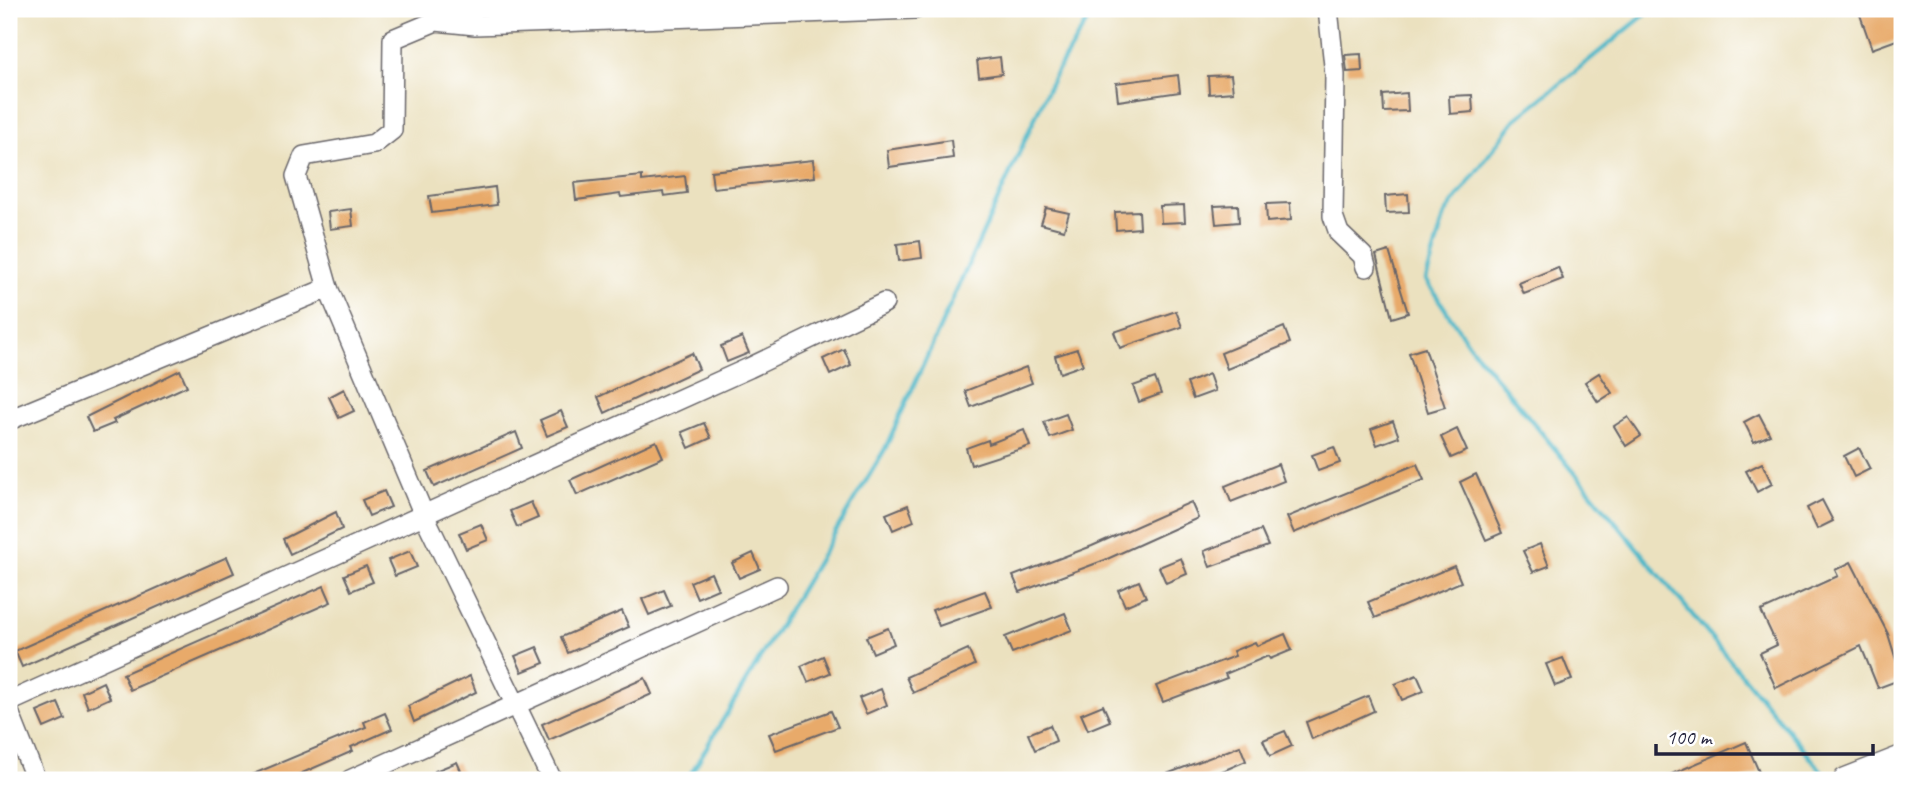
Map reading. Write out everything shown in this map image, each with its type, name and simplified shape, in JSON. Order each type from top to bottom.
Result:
[{"type":"main road","points":[[1849,779],[1902,758]]},
{"type":"street","points":[[552,780],[424,515],[328,288],[296,176],[304,156],[374,144],[392,130],[393,38],[438,15],[475,25],[619,15],[915,9]]},
{"type":"street","points":[[1328,9],[1335,75],[1333,216],[1339,233],[1363,256],[1366,267]]},
{"type":"street","points":[[9,420],[328,288]]},
{"type":"street","points":[[9,702],[884,303]]},
{"type":"street","points":[[350,780],[516,707],[777,586]]},
{"type":"street","points":[[9,712],[36,780]]},
{"type":"building","points":[[1858,9],[1896,9],[1902,18],[1902,38],[1872,49]]},
{"type":"building","points":[[1361,54],[1362,71],[1347,72],[1345,55]]},
{"type":"building","points":[[1000,57],[1002,74],[979,77],[977,60]]},
{"type":"building","points":[[1178,75],[1180,92],[1118,101],[1116,83]]},
{"type":"building","points":[[1231,75],[1233,92],[1209,94],[1208,76]]},
{"type":"building","points":[[1407,93],[1408,111],[1384,112],[1383,95]]},
{"type":"building","points":[[1472,95],[1473,112],[1450,114],[1449,96]]},
{"type":"building","points":[[951,140],[953,158],[889,167],[887,150]]},
{"type":"building","points":[[813,160],[815,177],[713,188],[711,171]]},
{"type":"building","points":[[642,176],[642,181],[685,176],[687,193],[664,196],[663,192],[621,197],[620,194],[576,200],[574,183]]},
{"type":"building","points":[[495,187],[497,205],[432,213],[429,196]]},
{"type":"building","points":[[1408,194],[1409,212],[1386,213],[1385,196]]},
{"type":"building","points":[[1290,203],[1291,220],[1267,222],[1266,204]]},
{"type":"building","points":[[1184,205],[1185,222],[1161,223],[1160,206]]},
{"type":"building","points":[[1238,205],[1239,222],[1216,224],[1214,206]]},
{"type":"building","points":[[1046,208],[1069,213],[1064,230],[1041,224]]},
{"type":"building","points":[[351,209],[353,226],[330,229],[328,212]]},
{"type":"building","points":[[1139,211],[1140,228],[1116,230],[1115,212]]},
{"type":"building","points":[[920,241],[922,258],[899,261],[897,244]]},
{"type":"building","points":[[1389,251],[1408,313],[1392,318],[1376,255]]},
{"type":"building","points":[[1558,267],[1563,279],[1524,294],[1519,283]]},
{"type":"building","points":[[1176,311],[1182,327],[1120,348],[1114,332]]},
{"type":"building","points":[[1284,327],[1290,343],[1227,369],[1221,353]]},
{"type":"building","points":[[742,337],[749,353],[727,362],[721,346]]},
{"type":"building","points":[[1425,348],[1445,407],[1428,412],[1409,353]]},
{"type":"building","points":[[844,349],[851,365],[830,375],[823,359]]},
{"type":"building","points":[[1077,349],[1083,365],[1060,373],[1055,356]]},
{"type":"building","points":[[692,353],[699,369],[605,413],[598,397]]},
{"type":"building","points":[[1026,367],[1032,383],[971,407],[965,391]]},
{"type":"building","points":[[180,370],[187,386],[93,432],[86,417]]},
{"type":"building","points":[[1599,373],[1612,393],[1598,402],[1585,382]]},
{"type":"building","points":[[1209,374],[1215,391],[1193,399],[1187,383]]},
{"type":"building","points":[[1155,378],[1161,394],[1139,402],[1133,386]]},
{"type":"building","points":[[344,389],[354,411],[339,418],[329,397]]},
{"type":"building","points":[[561,411],[568,427],[547,436],[540,420]]},
{"type":"building","points":[[1066,414],[1072,430],[1050,438],[1044,422]]},
{"type":"building","points":[[1759,414],[1770,435],[1754,442],[1744,422]]},
{"type":"building","points":[[1628,417],[1641,436],[1626,446],[1614,426]]},
{"type":"building","points":[[1393,421],[1399,437],[1377,445],[1371,429]]},
{"type":"building","points":[[704,423],[711,438],[689,448],[682,432]]},
{"type":"building","points":[[1457,429],[1467,451],[1451,458],[1441,437]]},
{"type":"building","points":[[1024,430],[1030,446],[971,465],[966,448],[988,440],[989,444]]},
{"type":"building","points":[[516,432],[522,448],[434,487],[427,471]]},
{"type":"building","points":[[656,441],[663,457],[577,495],[570,480]]},
{"type":"building","points":[[1334,447],[1340,463],[1318,471],[1312,455]]},
{"type":"building","points":[[1859,448],[1870,469],[1854,477],[1844,456]]},
{"type":"building","points":[[1762,463],[1772,484],[1757,492],[1746,471]]},
{"type":"building","points":[[1278,464],[1284,481],[1231,502],[1225,486]]},
{"type":"building","points":[[1417,464],[1424,480],[1294,533],[1287,517]]},
{"type":"building","points":[[1476,474],[1502,533],[1486,540],[1460,482]]},
{"type":"building","points":[[384,491],[391,507],[369,516],[362,500]]},
{"type":"building","points":[[1822,500],[1833,521],[1817,529],[1807,508]]},
{"type":"building","points":[[531,502],[538,518],[517,527],[510,511]]},
{"type":"building","points":[[1191,502],[1198,518],[1105,560],[1020,592],[1013,576],[1092,546]]},
{"type":"building","points":[[908,505],[914,521],[893,530],[886,514]]},
{"type":"building","points":[[336,512],[342,529],[290,554],[283,539]]},
{"type":"building","points":[[481,524],[488,540],[466,549],[459,533]]},
{"type":"building","points":[[1261,530],[1268,546],[1210,567],[1204,551]]},
{"type":"building","points":[[1540,544],[1549,566],[1533,572],[1523,551]]},
{"type":"building","points":[[410,551],[417,567],[395,576],[388,560]]},
{"type":"building","points":[[753,553],[760,569],[739,578],[732,563]]},
{"type":"building","points":[[227,557],[234,573],[22,667],[15,651]]},
{"type":"building","points":[[1181,558],[1187,574],[1166,583],[1159,567]]},
{"type":"building","points":[[1851,562],[1888,634],[1902,679],[1878,688],[1861,646],[1776,688],[1760,653],[1777,645],[1761,611],[1838,576],[1835,570]]},
{"type":"building","points":[[366,566],[373,582],[351,591],[344,575]]},
{"type":"building","points":[[1454,566],[1461,582],[1375,618],[1368,602]]},
{"type":"building","points":[[711,573],[718,589],[697,598],[690,582]]},
{"type":"building","points":[[1139,581],[1146,597],[1125,606],[1118,590]]},
{"type":"building","points":[[324,586],[331,602],[130,690],[123,674]]},
{"type":"building","points":[[664,590],[671,606],[649,615],[642,599]]},
{"type":"building","points":[[985,591],[992,607],[939,626],[932,610]]},
{"type":"building","points":[[622,611],[629,627],[568,653],[561,637]]},
{"type":"building","points":[[1065,613],[1072,630],[1012,653],[1005,637]]},
{"type":"building","points":[[888,628],[894,644],[873,653],[866,637]]},
{"type":"building","points":[[1285,634],[1292,650],[1270,659],[1268,656],[1225,674],[1227,678],[1163,702],[1156,686],[1235,656],[1233,651],[1255,642],[1257,646]]},
{"type":"building","points":[[537,647],[544,663],[522,672],[515,656]]},
{"type":"building","points":[[968,649],[975,665],[913,693],[906,677]]},
{"type":"building","points":[[823,656],[830,673],[808,682],[801,666]]},
{"type":"building","points":[[1563,658],[1572,680],[1555,686],[1546,664]]},
{"type":"building","points":[[1417,675],[1424,691],[1402,700],[1395,684]]},
{"type":"building","points":[[470,676],[476,692],[414,722],[408,706]]},
{"type":"building","points":[[645,678],[652,694],[549,740],[542,724]]},
{"type":"building","points":[[103,682],[110,698],[88,708],[82,692]]},
{"type":"building","points":[[881,689],[887,705],[866,714],[859,698]]},
{"type":"building","points":[[1368,696],[1374,711],[1312,739],[1306,722]]},
{"type":"building","points":[[58,703],[65,719],[44,728],[37,712]]},
{"type":"building","points":[[1103,705],[1110,721],[1088,730],[1081,714]]},
{"type":"building","points":[[831,711],[838,727],[776,750],[769,734]]},
{"type":"building","points":[[385,713],[392,729],[351,747],[353,751],[286,780],[239,780],[366,727],[364,722]]},
{"type":"building","points":[[1050,725],[1056,741],[1035,750],[1028,734]]},
{"type":"building","points":[[1285,731],[1292,746],[1270,756],[1263,740]]},
{"type":"building","points":[[1746,742],[1759,772],[1741,780],[1658,780]]},
{"type":"building","points":[[1240,746],[1246,761],[1225,770],[1196,780],[1151,780]]},
{"type":"building","points":[[457,762],[465,780],[439,780],[435,771]]},
{"type":"waterway","points":[[1652,9],[1515,120],[1445,214],[1426,280],[1469,345],[1829,780]]},
{"type":"waterway","points":[[687,780],[885,449],[1053,78],[1089,18]]}]
